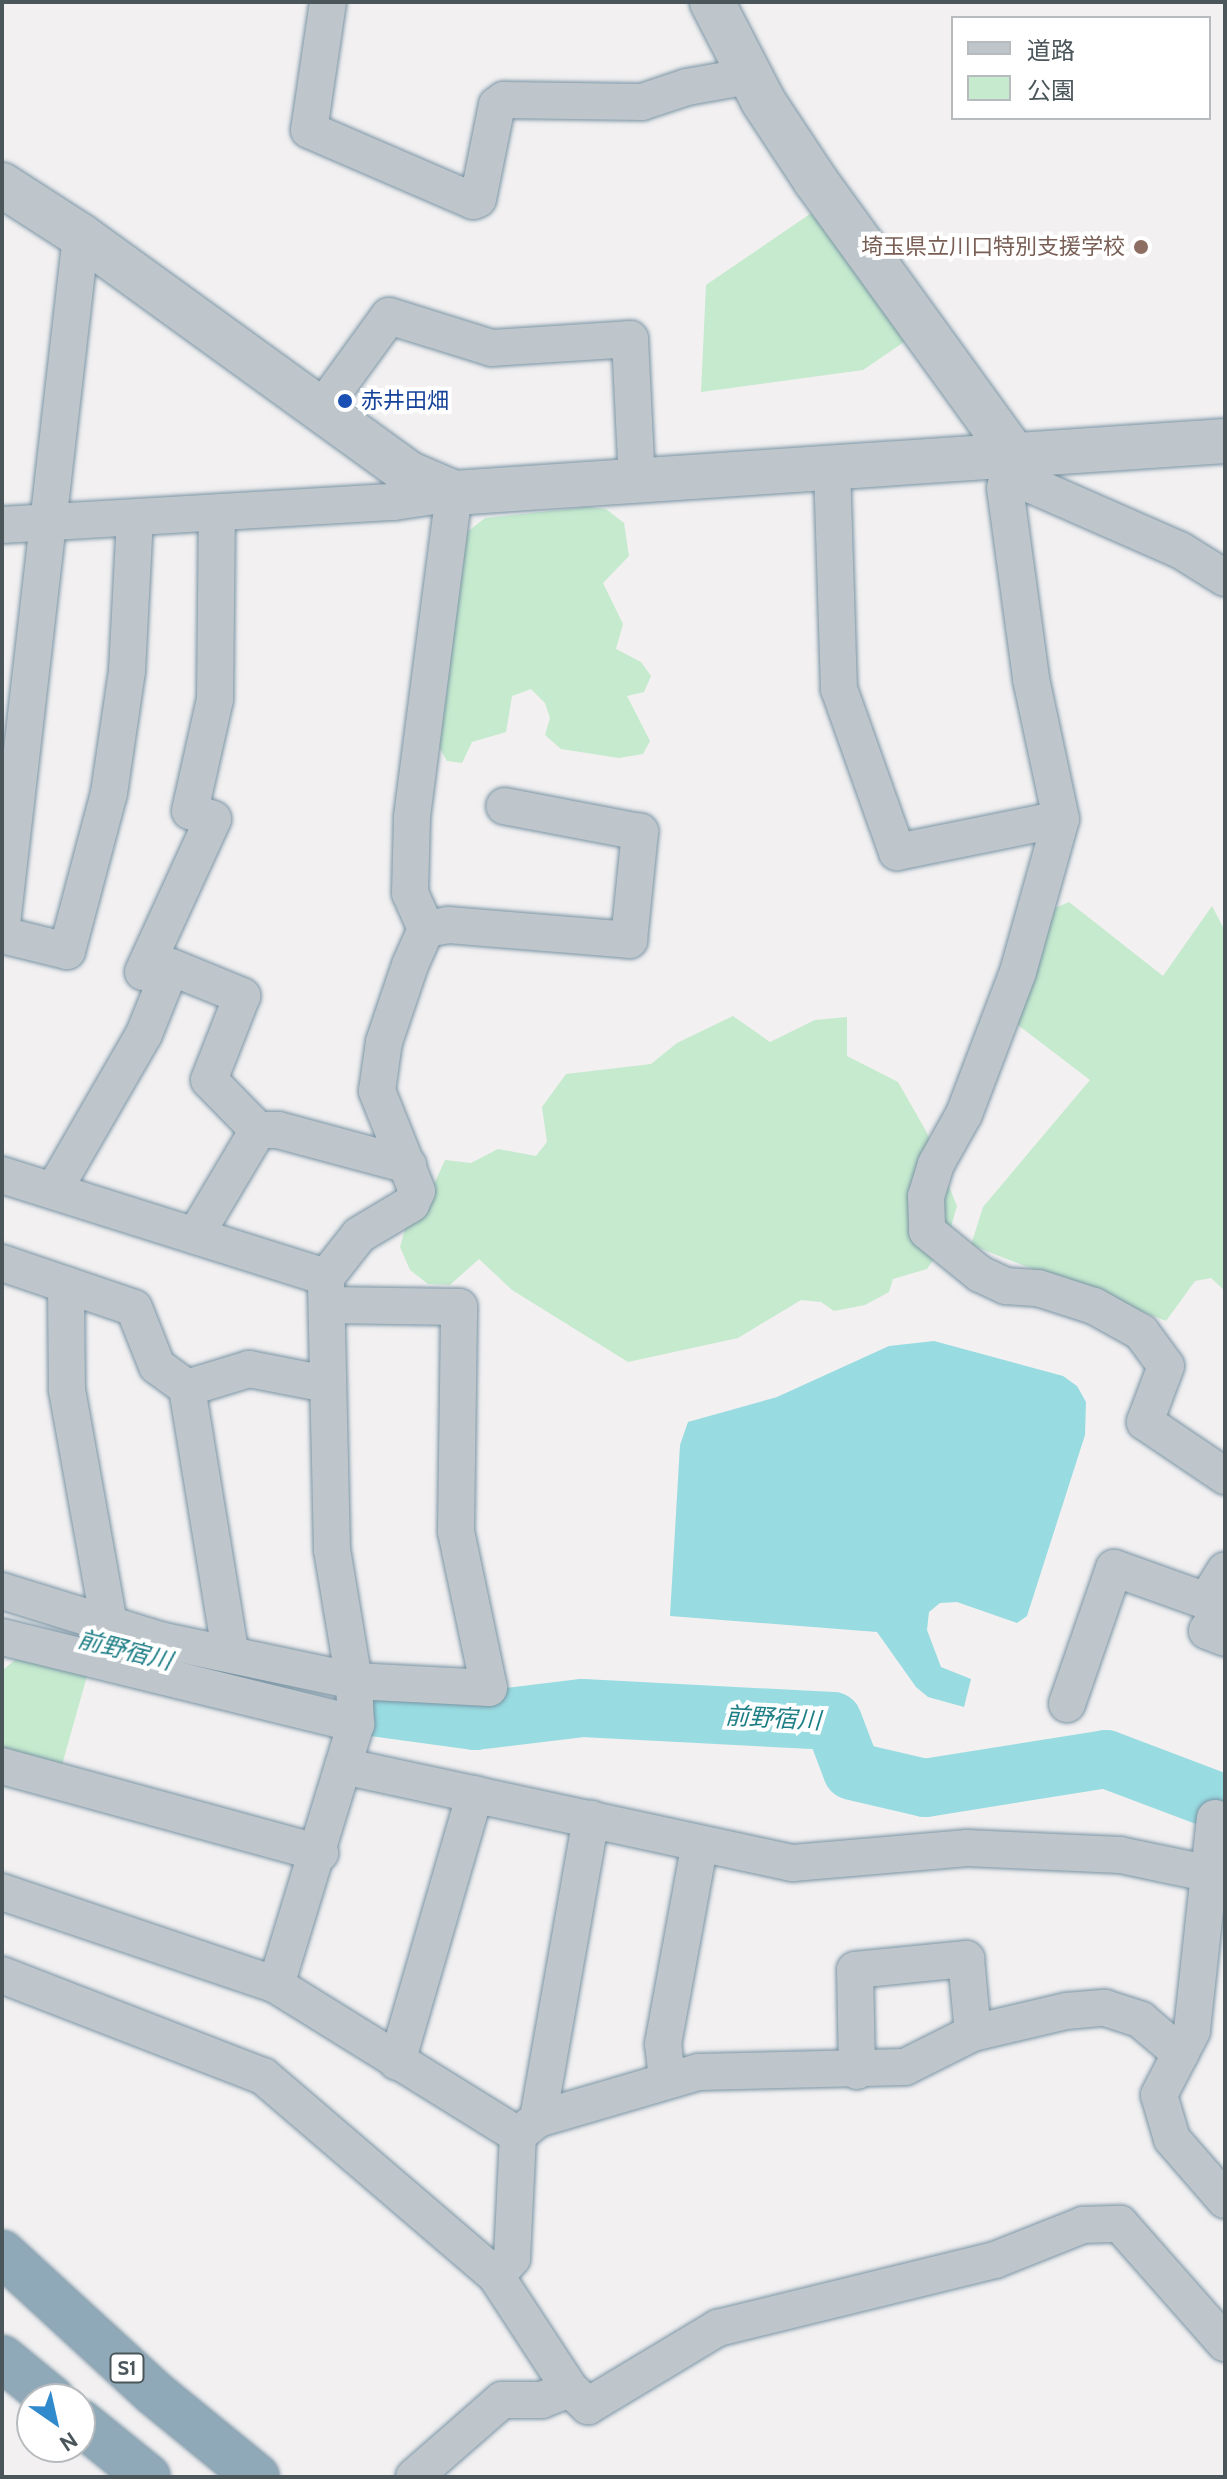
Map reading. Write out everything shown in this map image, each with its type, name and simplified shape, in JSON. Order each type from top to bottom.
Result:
[{"type":"highway","points":[[2,2253],[88,2314]]},
{"type":"highway","name":"S1","points":[[2,2253],[153,2392],[257,2477]]},
{"type":"highway","points":[[96,2435],[148,2477]]},
{"type":"street","points":[[328,2],[309,130],[473,201],[478,199],[497,105],[504,100],[642,102],[687,87],[749,76]]},
{"type":"street","points":[[712,2],[749,76],[815,180],[1034,486],[1180,550],[1225,578]]},
{"type":"street","points":[[2,185],[81,236],[320,411],[427,485],[454,493]]},
{"type":"street","points":[[4,903],[12,770],[81,236]]},
{"type":"street","points":[[320,411],[389,316],[492,348],[630,339],[637,480]]},
{"type":"street","points":[[2,525],[217,515],[394,502],[454,493],[1225,441]]},
{"type":"street","points":[[1013,454],[1005,488],[1031,679],[1061,819],[1018,972],[964,1114],[936,1164],[926,1196],[927,1231],[980,1274],[1006,1286],[1038,1288],[1094,1306],[1141,1332],[1166,1366],[1145,1422],[1225,1476]]},
{"type":"street","points":[[832,467],[839,689],[897,852],[1061,819]]},
{"type":"street","points":[[276,1985],[320,1853],[356,1724],[354,1681],[332,1550],[326,1384],[327,1291],[359,1235],[411,1204],[417,1191],[377,1091],[384,1042],[426,929],[410,893],[412,817],[454,493]]},
{"type":"street","points":[[143,972],[213,819],[190,811],[215,699],[217,515]]},
{"type":"street","points":[[2,935],[67,951],[109,793],[127,671],[135,520]]},
{"type":"street","points":[[426,929],[448,925],[629,940],[640,832],[504,806]]},
{"type":"street","points":[[54,1190],[144,1034],[171,967],[242,996],[209,1080],[258,1130],[278,1130],[408,1165]]},
{"type":"street","points":[[195,1236],[258,1130]]},
{"type":"street","points":[[2,1175],[195,1236],[327,1291],[459,1307],[456,1531],[489,1688],[354,1681],[230,1651],[160,1640],[2,1591]]},
{"type":"street","points":[[2,1263],[134,1308],[157,1366],[187,1388],[230,1651]]},
{"type":"street","points":[[66,1285],[67,1390],[109,1624]]},
{"type":"street","points":[[187,1388],[249,1369],[326,1384]]},
{"type":"street","points":[[1067,1704],[1114,1568],[1206,1601],[1225,1570]]},
{"type":"street","points":[[1225,1603],[1207,1631],[1225,1638]]},
{"type":"street","points":[[2,1637],[356,1724]]},
{"type":"street","points":[[2,1766],[320,1853]]},
{"type":"street","points":[[343,1766],[793,1863],[967,1848],[1120,1855],[1215,1876]]},
{"type":"street","points":[[397,2062],[475,1794]]},
{"type":"street","points":[[1215,1818],[1215,1876],[1200,2040],[1159,2095],[1172,2139],[1225,2200]]},
{"type":"street","points":[[496,2276],[512,2258],[528,2127],[591,1819]]},
{"type":"street","points":[[667,2080],[663,2044],[700,1843]]},
{"type":"street","points":[[2,1892],[276,1985],[397,2062],[528,2127],[699,2072],[857,2071],[905,2067],[973,2033],[1067,2011],[1105,2008],[1200,2040]]},
{"type":"street","points":[[857,2071],[855,1970],[966,1959],[973,2033]]},
{"type":"street","points":[[2,1975],[263,2076],[496,2276],[570,2389],[588,2406],[718,2328],[995,2260],[1083,2225],[1120,2224],[1225,2343]]},
{"type":"street","points":[[414,2477],[502,2400],[542,2400],[570,2389]]},
{"type":"green space","points":[[810,214],[819,214],[907,340],[863,370],[701,392],[706,285]]},
{"type":"green space","points":[[587,507],[606,509],[624,523],[629,556],[603,583],[623,624],[616,649],[641,662],[651,676],[644,692],[627,696],[650,741],[643,754],[619,758],[561,749],[545,735],[550,718],[545,703],[531,689],[512,696],[506,732],[472,742],[462,763],[447,761],[436,742],[467,532],[485,518]]},
{"type":"green space","points":[[1069,902],[1163,976],[1212,906],[1225,931],[1225,1291],[1211,1278],[1195,1281],[1166,1321],[971,1245],[983,1207],[1090,1080],[1014,1022],[1055,908]]},
{"type":"green space","points":[[733,1016],[770,1042],[815,1020],[847,1017],[847,1056],[898,1082],[926,1131],[957,1206],[947,1241],[927,1269],[893,1279],[889,1292],[865,1305],[834,1311],[821,1302],[801,1300],[738,1338],[628,1362],[512,1290],[479,1259],[450,1285],[428,1284],[410,1270],[400,1247],[407,1222],[429,1195],[445,1160],[471,1163],[498,1149],[536,1156],[547,1142],[542,1107],[566,1074],[651,1064],[677,1043]]},
{"type":"green space","points":[[20,1656],[87,1676],[60,1772],[11,1757],[2,1745],[4,1669]]},
{"type":"water","points":[[934,1341],[1063,1376],[1077,1386],[1086,1402],[1085,1435],[1027,1616],[1017,1623],[957,1602],[940,1603],[929,1612],[927,1630],[941,1667],[971,1679],[964,1707],[928,1697],[916,1687],[877,1632],[670,1616],[680,1445],[688,1422],[777,1397],[889,1346]]},
{"type":"waterway","name":"前野宿川","points":[[372,1707],[475,1721],[583,1708],[833,1721],[852,1771],[925,1788],[1106,1759],[1225,1804]]},
{"type":"place","name":"埼玉県立川口特別支援学校","points":[[1141,247]]},
{"type":"place","name":"赤井田畑","points":[[345,401]]}]
